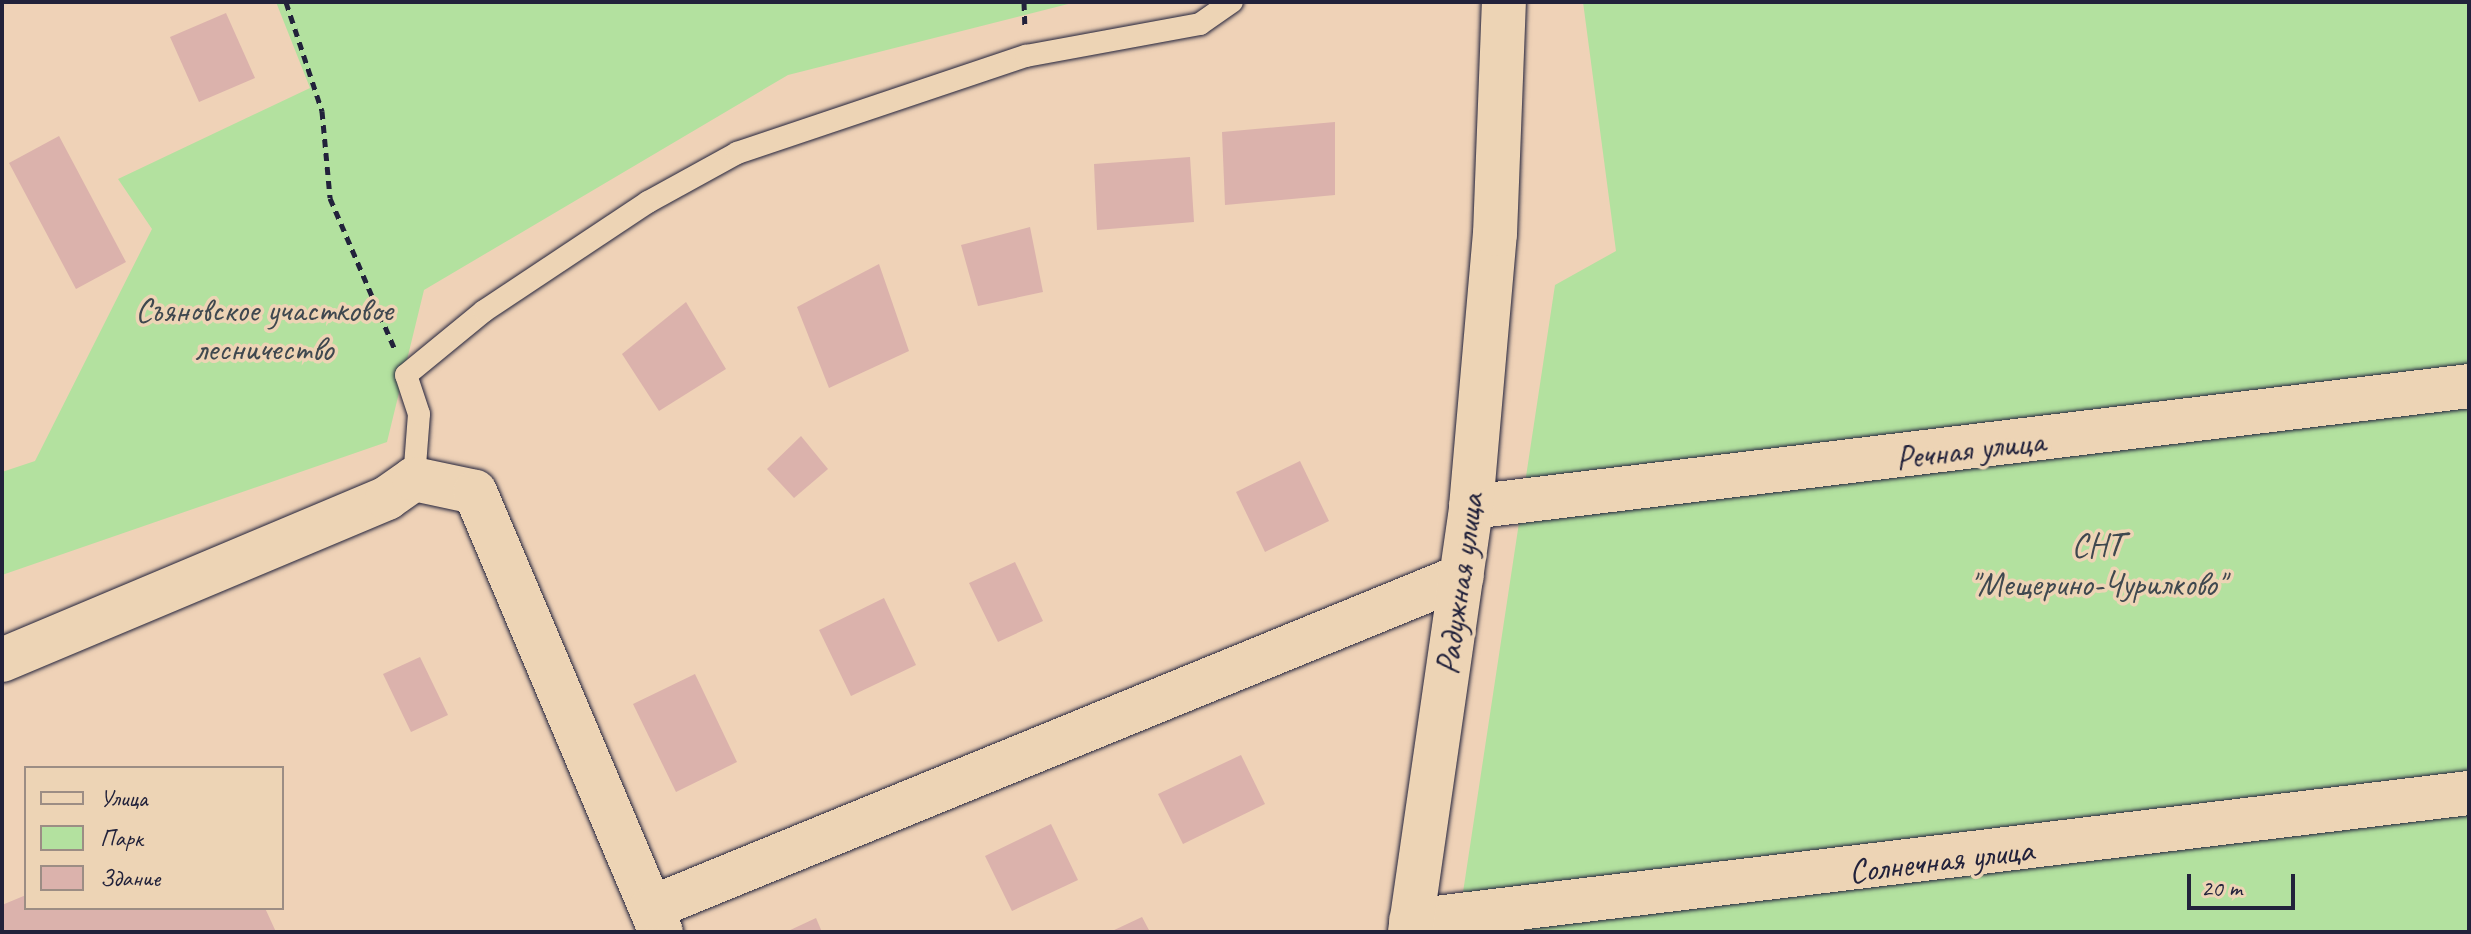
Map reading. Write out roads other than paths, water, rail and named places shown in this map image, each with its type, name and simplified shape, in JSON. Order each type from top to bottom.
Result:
[{"type":"street","name":"Радужная улица","points":[[1411,927],[1471,507],[1495,234],[1504,2]]},
{"type":"street","name":"Речная улица","points":[[1471,507],[2469,386]]},
{"type":"street","points":[[2,660],[387,498],[414,479],[475,492],[656,920],[1462,576]]},
{"type":"street","name":"Солнечная улица","points":[[1411,927],[2469,793]]},
{"type":"lane","points":[[414,479],[419,414],[406,375],[484,311],[648,202],[737,153],[1026,56],[1200,24],[1232,2]]},
{"type":"park label","name":"Съяновское участковое лесничество","points":[[264,328]]},
{"type":"park label","name":"СНТ \"Мещерино-Чурилково\"","points":[[2097,564]]}]
